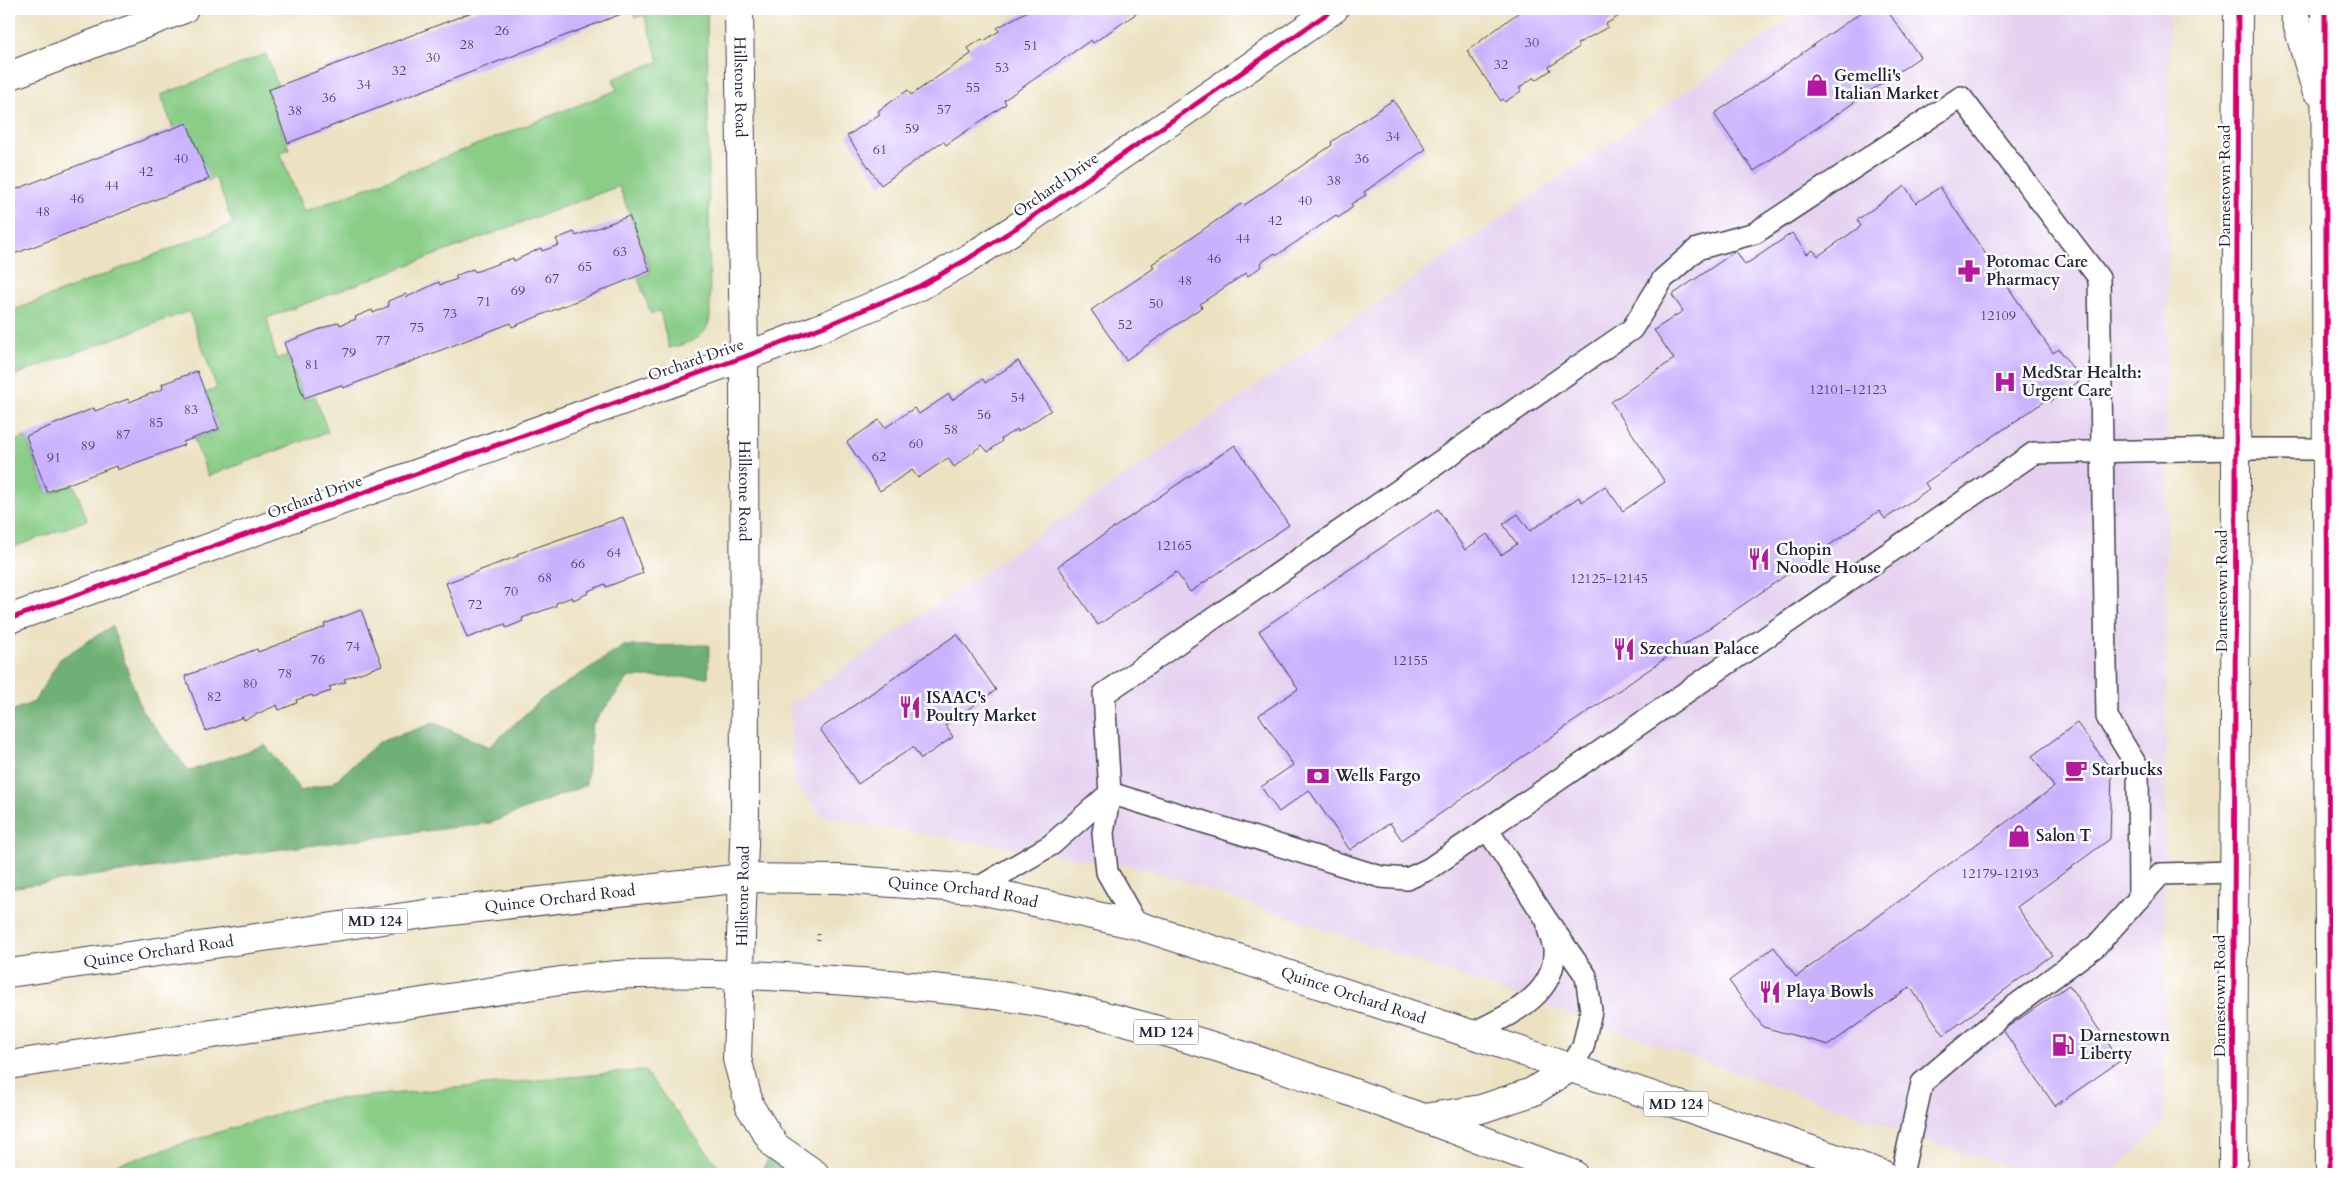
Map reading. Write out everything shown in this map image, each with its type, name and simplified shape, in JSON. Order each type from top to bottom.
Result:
[{"type":"main road","points":[[9,76],[184,9]]},
{"type":"main road","name":"Hillstone Road","points":[[739,9],[744,357],[743,878],[737,1059],[750,1107],[775,1146],[815,1174]]},
{"type":"main road","name":"Orchard Drive","points":[[9,619],[744,357],[873,307],[920,286],[966,260],[1334,9]]},
{"type":"main road","name":"Darnestown Road","points":[[2233,1174],[2238,9]]},
{"type":"main road","points":[[2292,9],[2332,147],[2334,1087],[2330,1174]]},
{"type":"main road","points":[[2325,9],[2325,120]]},
{"type":"main road","name":"Quince Orchard Road","points":[[9,973],[425,914],[743,878],[838,878],[976,889],[1137,925],[1471,1034],[1882,1174]]},
{"type":"main road","name":"MD 124","points":[[9,1065],[560,981],[638,974],[741,973],[936,988],[1017,998],[1115,1018],[1207,1044],[1423,1118],[1573,1174]]},
{"type":"main road","points":[[1423,1118],[1481,1109],[1532,1092],[1571,1068]]},
{"type":"lane","points":[[1137,925],[1107,872],[1103,833],[1110,793],[1104,694],[1632,329],[1663,279],[1697,249],[1755,233],[1961,98],[2099,278],[2107,717],[2138,768],[2139,898]]},
{"type":"lane","points":[[1110,793],[1381,877],[1407,878],[1429,869],[2034,453],[2236,448],[2333,449]]},
{"type":"lane","points":[[976,889],[1051,846],[1110,793]]},
{"type":"lane","points":[[1487,829],[1586,976],[1590,1011],[1583,1047],[1571,1068]]},
{"type":"lane","points":[[1902,1174],[1922,1083],[2005,1013],[2096,946],[2161,874],[2233,872]]},
{"type":"lane","points":[[1471,1034],[1522,1008],[1548,982],[1554,950],[1546,919]]},
{"type":"shaded area","points":[[1806,9],[2169,9],[2164,1124],[2111,1174],[2040,1174],[1969,1155],[1682,1053],[1152,870],[826,818],[794,784],[789,706]]},
{"type":"green space","points":[[631,9],[707,9],[710,316],[705,330],[696,339],[669,348],[660,311],[651,314],[638,278],[651,272],[619,186],[267,318],[276,359],[287,355],[304,400],[315,396],[328,432],[208,476],[194,439],[219,429],[205,393],[217,388],[189,311],[9,377],[9,312],[233,224],[216,178],[208,181],[186,127],[174,131],[161,95],[266,54],[280,91],[268,95],[289,149],[280,153],[304,212],[617,90],[613,79],[659,61],[644,15],[635,18]]},
{"type":"green space","points":[[26,437],[47,494],[74,484],[87,520],[9,549],[9,443]]},
{"type":"green space","points":[[112,626],[142,711],[189,771],[265,745],[301,791],[333,783],[379,742],[434,723],[489,747],[543,698],[624,646],[709,645],[708,677],[629,677],[592,725],[586,785],[490,823],[282,849],[9,888],[9,712],[34,702],[60,659]]},
{"type":"green space","points":[[644,1070],[724,1174],[87,1174],[317,1101]]},
{"type":"green space","points":[[775,1146],[815,1174],[760,1174]]},
{"type":"building","points":[[480,9],[634,9],[288,143],[268,90]]},
{"type":"building","points":[[1031,9],[1143,9],[1093,43],[1091,40],[1004,100],[1006,104],[946,145],[943,141],[881,185],[847,136],[880,114],[878,111],[908,90],[911,95],[971,54],[968,48],[982,39],[984,41],[999,31],[997,28]]},
{"type":"building","points":[[1523,9],[1634,9],[1623,16],[1622,14],[1606,24],[1608,27],[1577,44],[1579,47],[1549,67],[1551,70],[1536,80],[1534,77],[1519,88],[1521,91],[1505,102],[1503,99],[1501,101],[1467,51]]},
{"type":"building","points":[[1866,9],[1886,9],[1920,57],[1754,171],[1714,114]]},
{"type":"building","points":[[1393,100],[1426,149],[1364,192],[1366,195],[1351,204],[1353,207],[1338,218],[1336,215],[1277,255],[1275,253],[1260,263],[1262,266],[1248,276],[1246,273],[1200,304],[1202,307],[1126,360],[1091,310],[1154,268],[1152,264],[1241,204],[1243,206],[1274,185],[1332,145],[1331,142]]},
{"type":"building","points":[[187,123],[209,179],[9,256],[9,192]]},
{"type":"building","points":[[1905,186],[1916,203],[1940,187],[2053,353],[2059,349],[2081,380],[2050,402],[2048,399],[1925,483],[1929,489],[1885,519],[1879,511],[1402,840],[1390,823],[1350,850],[1309,790],[1279,812],[1261,787],[1293,765],[1259,715],[1298,689],[1259,631],[1438,509],[1465,550],[1487,534],[1501,555],[1517,544],[1503,524],[1518,514],[1530,531],[1579,497],[1582,502],[1605,486],[1623,511],[1665,482],[1611,402],[1674,359],[1654,330],[1683,311],[1672,295],[1736,251],[1745,265],[1792,233],[1807,254],[1813,250],[1818,256],[1861,226],[1857,220]]},
{"type":"building","points":[[629,216],[650,271],[512,327],[511,323],[343,388],[341,385],[304,398],[284,343],[339,322],[340,325],[356,319],[355,317],[372,310],[373,313],[389,306],[388,301],[406,294],[407,297],[439,282],[440,285],[457,279],[455,276],[473,269],[475,272],[513,258],[514,261],[541,248],[542,251],[559,245],[556,239],[574,232],[576,236]]},
{"type":"building","points":[[1018,361],[1051,410],[1018,432],[1017,429],[1001,439],[1002,441],[988,452],[982,445],[954,467],[948,458],[918,478],[912,470],[880,491],[847,442],[879,420],[885,428],[914,408],[919,414],[949,394],[952,400],[983,379],[985,383]]},
{"type":"building","points":[[197,371],[219,429],[183,442],[184,445],[117,470],[116,466],[47,492],[26,436],[94,408],[95,411],[128,399],[129,402],[163,389],[162,384]]},
{"type":"building","points":[[1235,445],[1289,525],[1190,592],[1176,572],[1098,625],[1058,566]]},
{"type":"building","points":[[623,517],[643,573],[606,587],[605,584],[573,600],[572,597],[556,603],[556,606],[522,618],[523,621],[506,628],[505,624],[467,638],[446,583],[518,556],[517,554]]},
{"type":"building","points":[[361,610],[382,665],[344,679],[346,682],[329,687],[331,691],[296,700],[297,703],[279,710],[277,705],[244,720],[243,717],[206,731],[185,676],[257,649],[258,652],[325,627],[324,624]]},
{"type":"building","name":"ISAAC's Poultry Market","points":[[957,634],[996,690],[945,725],[953,737],[921,759],[913,747],[858,784],[820,729]]},
{"type":"building","points":[[2077,723],[2112,771],[2110,839],[2017,907],[2052,955],[1944,1035],[1910,987],[1829,1045],[1763,1027],[1729,981],[1774,947],[1796,977],[2054,787],[2032,756]]},
{"type":"building","points":[[2069,985],[2120,1061],[2055,1106],[2003,1030]]},
{"type":"cycle path","points":[[9,619],[744,357],[830,324],[920,286],[966,260],[1016,228],[1334,9]]},
{"type":"cycle path","points":[[2233,1174],[2238,9]]},
{"type":"cycle path","points":[[2325,9],[2330,1174]]},
{"type":"place","name":"Gemelli's Italian Market","points":[[1817,85]]},
{"type":"place","name":"Potomac Care Pharmacy","points":[[1969,271]]},
{"type":"place","name":"MedStar Health: Urgent Care","points":[[2005,382]]},
{"type":"place","name":"Chopin Noodle House","points":[[1759,559]]},
{"type":"place","name":"Szechuan Palace","points":[[1624,649]]},
{"type":"place","name":"ISAAC's Poultry Market","points":[[910,707]]},
{"type":"place","name":"Starbucks","points":[[2076,770]]},
{"type":"place","name":"Wells Fargo","points":[[1318,776]]},
{"type":"place","name":"Salon T","points":[[2019,836]]},
{"type":"place","name":"Playa Bowls","points":[[1770,992]]},
{"type":"place","name":"Darnestown Liberty","points":[[2063,1045]]}]
